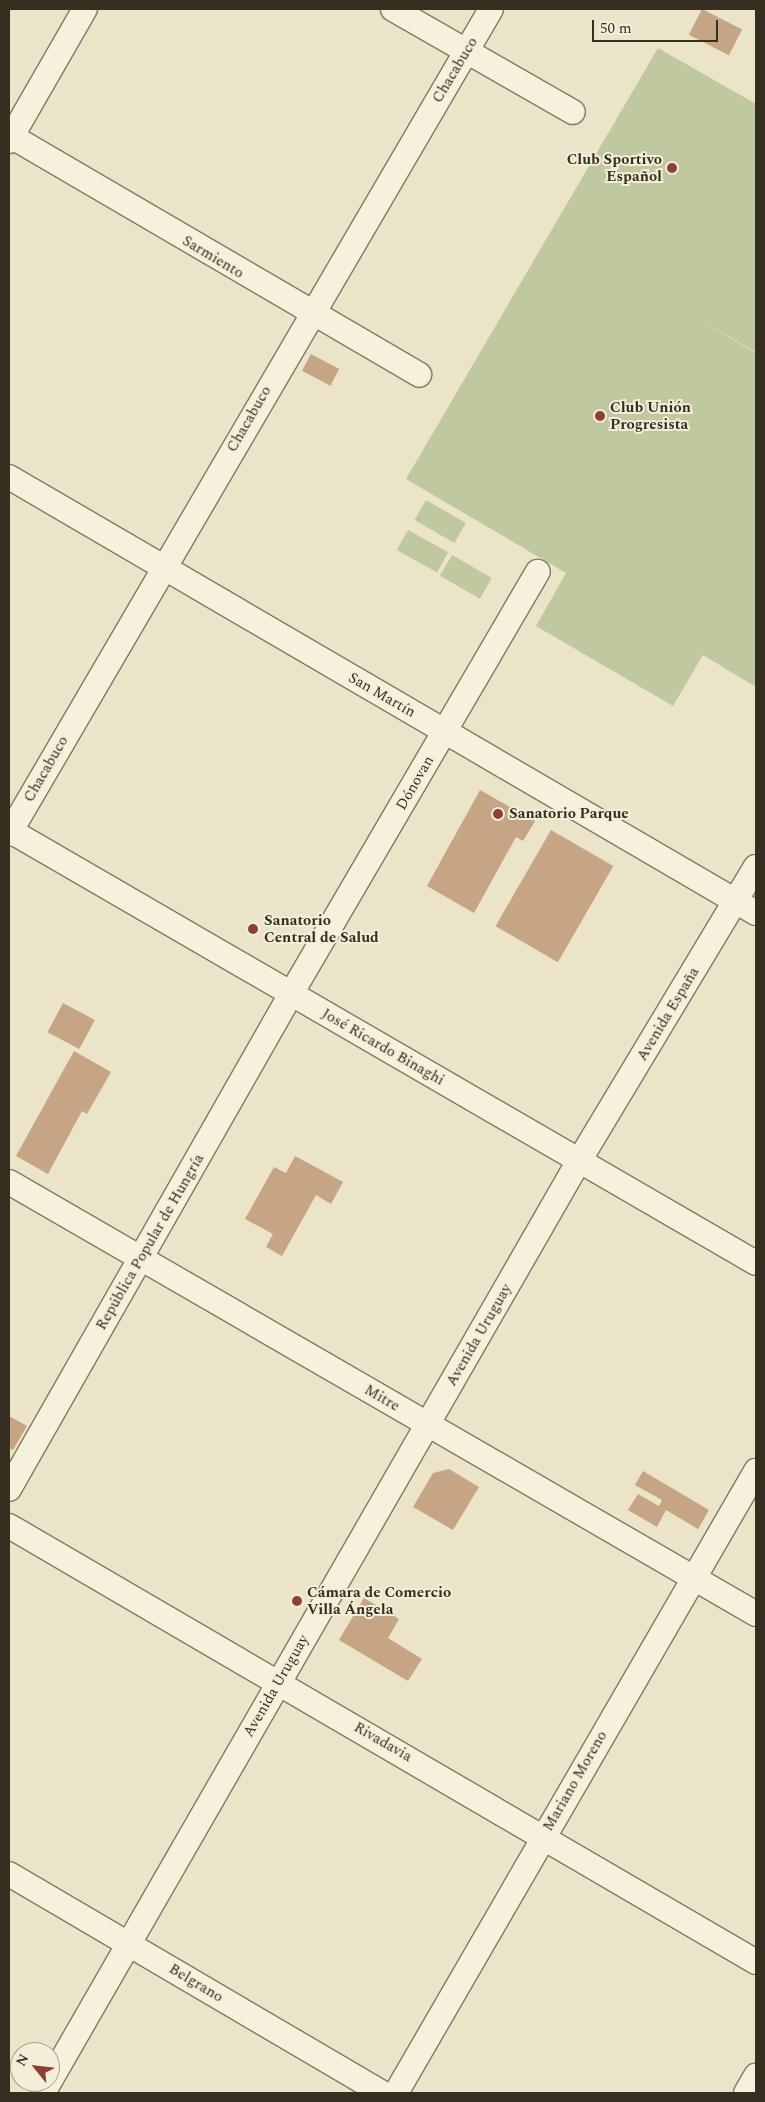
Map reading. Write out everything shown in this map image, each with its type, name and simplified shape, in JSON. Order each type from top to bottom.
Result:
[{"type":"street","points":[[10,137],[86,9]]},
{"type":"street","points":[[393,9],[572,112]]},
{"type":"street","name":"Chacabuco","points":[[9,832],[310,314],[491,9]]},
{"type":"street","name":"Sarmiento","points":[[10,137],[310,314],[419,375]]},
{"type":"street","name":"San Martín","points":[[9,477],[756,912]]},
{"type":"street","name":"Dónovan","points":[[291,994],[538,572]]},
{"type":"street","name":"José Ricardo Binaghi","points":[[9,832],[756,1263]]},
{"type":"street","name":"Avenida España","points":[[579,1160],[756,867]]},
{"type":"street","name":"República Popular de Hungría","points":[[9,1490],[291,994]]},
{"type":"street","name":"Avenida Uruguay","points":[[44,2093],[579,1160]]},
{"type":"street","name":"Mitre","points":[[9,1182],[756,1614]]},
{"type":"street","name":"Mariano Moreno","points":[[396,2093],[543,1835],[756,1471]]},
{"type":"street","name":"Rivadavia","points":[[9,1526],[543,1835],[756,1962]]},
{"type":"street","name":"Belgrano","points":[[9,1874],[383,2093]]},
{"type":"street","points":[[746,2093],[756,2076]]},
{"type":"green space","name":"Club Unión Progresista","points":[[658,48],[756,104],[756,352],[686,312],[756,353],[756,687],[703,655],[673,706],[536,626],[566,573],[406,479]]},
{"type":"green space","points":[[426,500],[466,523],[454,543],[415,520]]},
{"type":"green space","points":[[408,530],[448,552],[437,572],[397,550]]},
{"type":"green space","points":[[452,555],[492,578],[480,599],[440,576]]},
{"type":"building","points":[[702,9],[742,29],[729,55],[689,35]]},
{"type":"building","points":[[311,354],[339,369],[330,386],[302,371]]},
{"type":"building","points":[[480,790],[535,821],[523,841],[516,837],[474,913],[427,886]]},
{"type":"building","points":[[551,830],[613,866],[558,962],[496,926]]},
{"type":"building","points":[[63,1003],[95,1020],[79,1049],[48,1032]]},
{"type":"building","points":[[74,1051],[111,1072],[87,1114],[82,1111],[48,1174],[16,1156]]},
{"type":"building","points":[[295,1156],[343,1182],[331,1204],[316,1195],[282,1256],[266,1247],[273,1234],[245,1219],[274,1167],[286,1173]]},
{"type":"building","points":[[9,1416],[27,1426],[13,1450],[9,1448]]},
{"type":"building","points":[[449,1469],[479,1487],[453,1530],[413,1507],[433,1473]]},
{"type":"building","points":[[643,1471],[709,1510],[698,1529],[666,1510],[657,1527],[628,1510],[638,1494],[659,1506],[662,1500],[635,1485]]},
{"type":"building","points":[[364,1598],[399,1619],[388,1638],[422,1659],[408,1681],[339,1640]]},
{"type":"place","name":"Club Sportivo Español","points":[[672,168]]},
{"type":"place","name":"Club Unión Progresista","points":[[600,416]]},
{"type":"place","name":"Sanatorio Parque","points":[[498,814]]},
{"type":"place","name":"Sanatorio Central de Salud","points":[[253,929]]},
{"type":"place","name":"Cámara de Comercio Villa Ángela","points":[[297,1601]]}]
